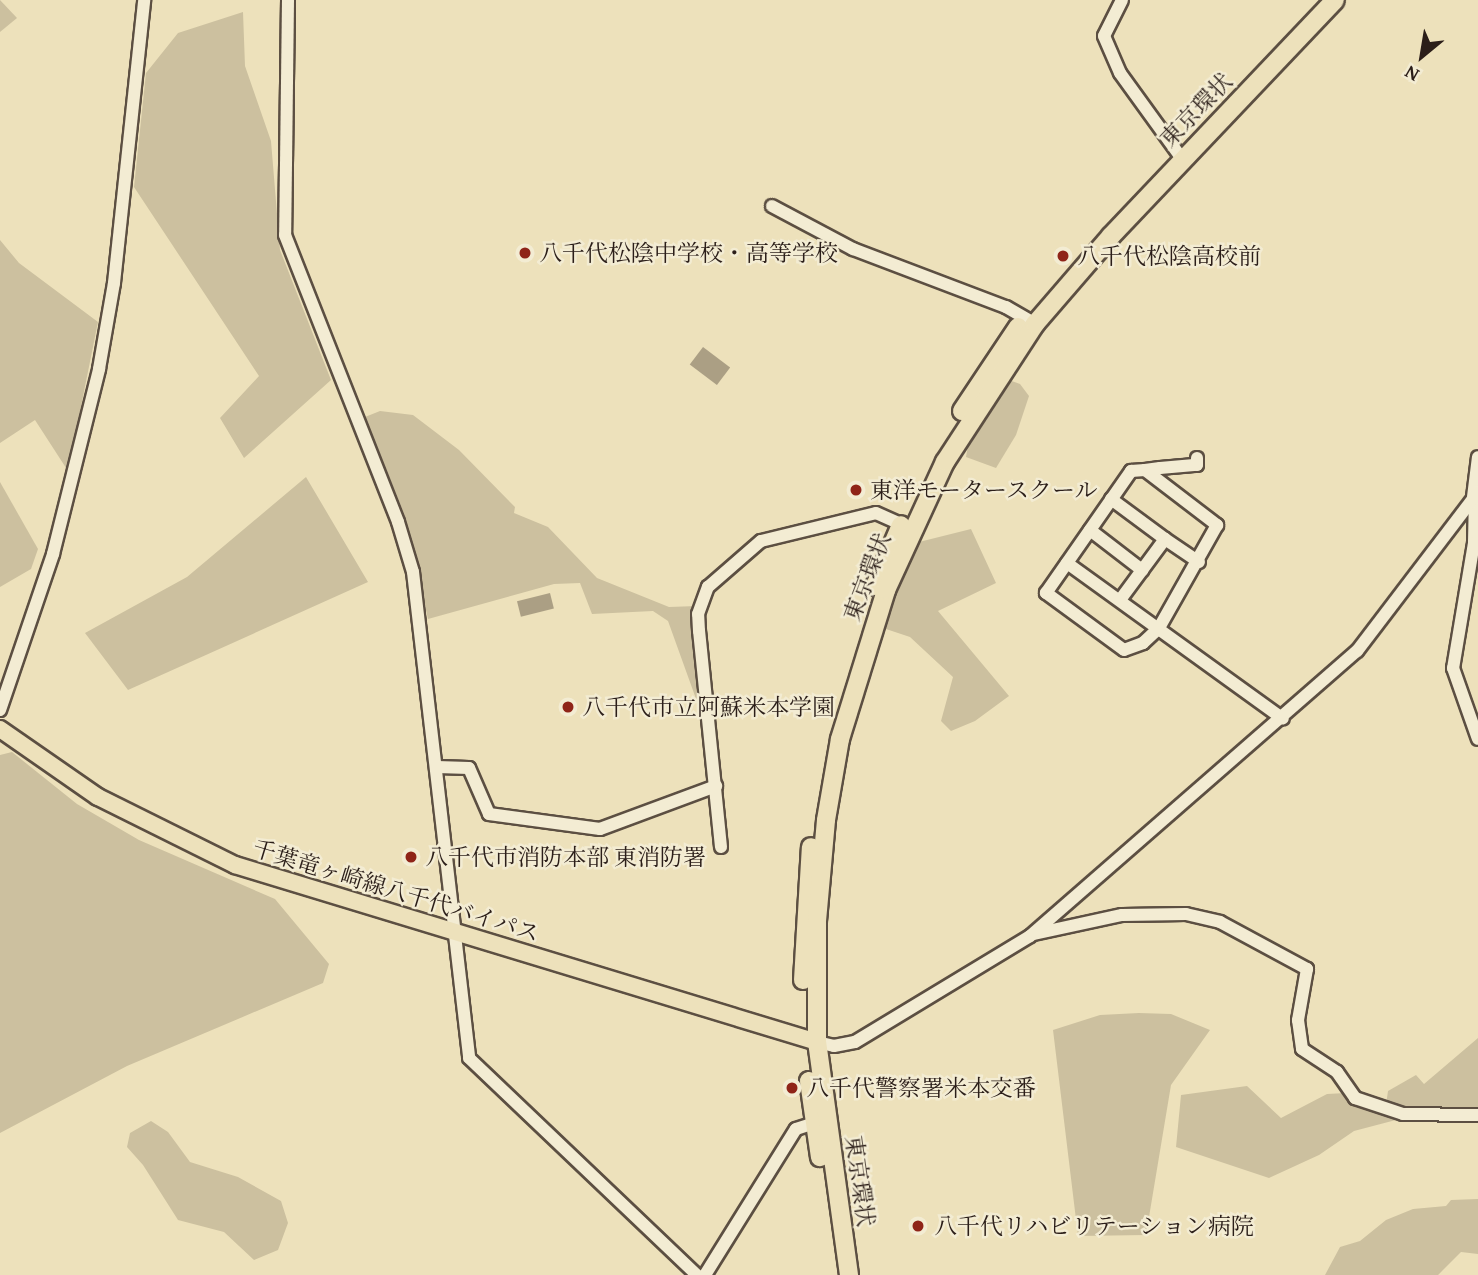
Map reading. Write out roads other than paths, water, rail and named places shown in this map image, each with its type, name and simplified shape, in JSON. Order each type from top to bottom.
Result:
[{"type":"highway","name":"東京環状","points":[[838,1275],[814,1123],[804,924],[822,767],[858,634],[901,524],[963,408],[1030,321],[1320,0]]},
{"type":"highway","name":"東京環状","points":[[1179,155],[1335,0]]},
{"type":"highway","name":"東京環状","points":[[849,1275],[811,1040],[826,820],[841,739],[864,653],[913,526],[945,462],[1030,321]]},
{"type":"main road","name":"千葉竜ヶ崎線八千代バイパス","points":[[0,729],[78,786],[198,849],[284,883],[811,1040]]},
{"type":"street","points":[[0,710],[52,554],[79,459],[112,296],[144,0]]},
{"type":"street","points":[[288,0],[285,235],[398,522],[413,572],[438,767],[469,1058],[697,1275]]},
{"type":"street","points":[[1122,0],[1104,36],[1120,72],[1179,155]]},
{"type":"street","points":[[772,206],[853,249],[1030,321]]},
{"type":"street","points":[[1478,457],[1476,541],[1453,668],[1478,738]]},
{"type":"street","points":[[1144,470],[1217,525],[1199,562],[1158,628],[1143,643],[1124,650],[1046,593],[1131,471],[1197,465],[1197,458]]},
{"type":"street","points":[[811,1040],[834,1046],[855,1042],[1031,936],[1283,719],[1357,651],[1475,495]]},
{"type":"street","points":[[1111,499],[1199,562]]},
{"type":"street","points":[[722,846],[698,614],[708,587],[761,541],[876,513],[901,524]]},
{"type":"street","points":[[1090,530],[1142,570]]},
{"type":"street","points":[[1120,600],[1165,539]]},
{"type":"street","points":[[1067,563],[1283,719]]},
{"type":"street","points":[[438,767],[469,768],[489,814],[600,829],[716,786]]},
{"type":"street","points":[[1031,936],[1122,915],[1186,914],[1220,922],[1307,969],[1298,1020],[1302,1049],[1337,1072],[1355,1098],[1403,1114],[1478,1115]]},
{"type":"street","points":[[705,1275],[796,1129],[814,1123]]},
{"type":"place","name":"八千代松陰中学校・高等学校","points":[[525,253]]},
{"type":"place","name":"八千代松陰高校前","points":[[1063,256]]},
{"type":"place","name":"東洋モータースクール","points":[[856,490]]},
{"type":"place","name":"八千代市立阿蘇米本学園","points":[[568,707]]},
{"type":"place","name":"八千代市消防本部 東消防署","points":[[411,857]]},
{"type":"place","name":"八千代警察署米本交番","points":[[792,1088]]},
{"type":"place","name":"八千代リハビリテーション病院","points":[[918,1226]]}]
